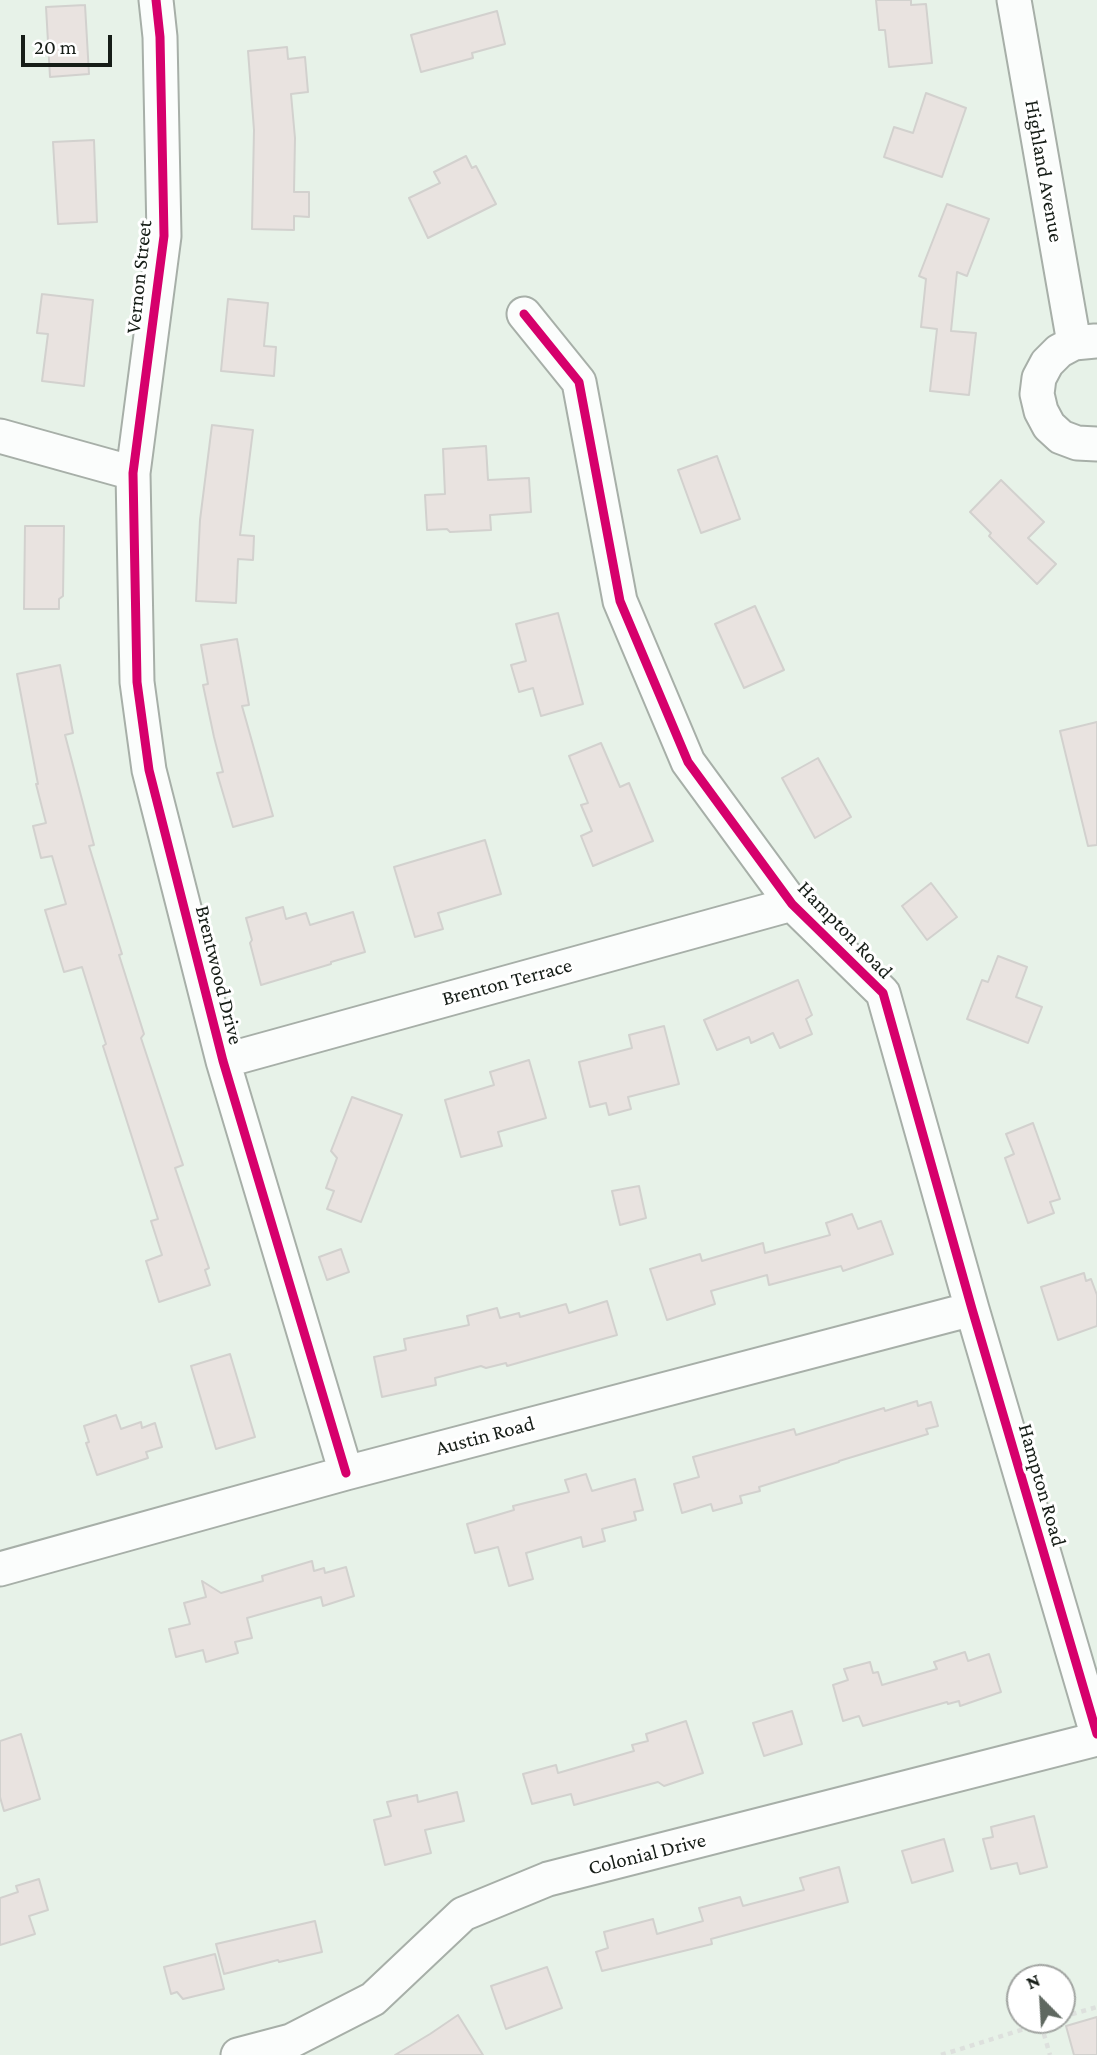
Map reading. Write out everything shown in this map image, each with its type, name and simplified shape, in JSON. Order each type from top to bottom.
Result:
[{"type":"street","name":"Vernon Street","points":[[132,473],[164,236],[160,37],[156,0]]},
{"type":"street","name":"Highland Avenue","points":[[1014,0],[1086,342],[1059,351],[1047,363],[1037,394],[1041,411],[1049,426],[1061,437],[1077,443],[1097,444]]},
{"type":"street","name":"Hampton Road","points":[[524,314],[579,382],[620,601],[688,762],[792,904],[883,993],[1097,1736]]},
{"type":"street","points":[[0,436],[132,473]]},
{"type":"street","name":"Brentwood Drive","points":[[132,473],[137,681],[149,770],[223,1060],[346,1473]]},
{"type":"street","name":"Brenton Terrace","points":[[223,1060],[792,904]]},
{"type":"street","name":"Austin Road","points":[[0,1569],[346,1473],[972,1309]]},
{"type":"street","name":"Colonial Drive","points":[[238,2055],[291,2041],[373,1999],[463,1914],[548,1879],[1097,1736]]},
{"type":"path","points":[[1076,2013],[1097,2007]]},
{"type":"path","points":[[941,2055],[1009,2034]]},
{"type":"path","points":[[1044,2034],[1050,2055]]},
{"type":"building","points":[[876,0],[911,0],[911,5],[926,4],[932,63],[889,67],[885,30],[879,30]]},
{"type":"building","points":[[85,5],[89,74],[50,77],[46,7]]},
{"type":"building","points":[[497,11],[505,44],[472,53],[473,58],[421,72],[411,35]]},
{"type":"building","points":[[287,47],[288,59],[305,57],[308,92],[291,94],[295,138],[294,192],[309,192],[309,217],[294,216],[294,230],[252,229],[254,130],[248,51]]},
{"type":"building","points":[[926,93],[966,108],[942,177],[884,157],[894,127],[913,133]]},
{"type":"building","points":[[94,140],[97,222],[58,224],[53,142]]},
{"type":"building","points":[[466,156],[472,168],[476,166],[496,204],[428,238],[409,198],[440,183],[434,172]]},
{"type":"building","points":[[947,204],[989,219],[967,276],[957,272],[951,331],[976,333],[969,395],[930,391],[937,329],[921,327],[926,279],[919,276]]},
{"type":"building","points":[[42,294],[93,300],[84,386],[42,381],[48,334],[37,333]]},
{"type":"building","points":[[228,299],[268,303],[264,346],[276,347],[274,376],[221,371]]},
{"type":"building","points":[[212,425],[253,430],[240,535],[254,536],[253,560],[238,559],[236,603],[196,601],[200,520]]},
{"type":"building","points":[[486,446],[488,480],[529,478],[531,512],[490,515],[491,530],[427,530],[425,495],[445,494],[443,449]]},
{"type":"building","points":[[717,456],[740,519],[701,533],[678,470]]},
{"type":"building","points":[[1001,480],[1044,522],[1028,538],[1056,564],[1037,584],[989,536],[991,533],[970,512]]},
{"type":"building","points":[[25,526],[64,526],[63,596],[59,599],[59,609],[24,609]]},
{"type":"building","points":[[755,606],[784,670],[744,688],[715,624]]},
{"type":"building","points":[[558,613],[583,704],[541,716],[533,688],[519,692],[511,665],[526,661],[516,624]]},
{"type":"building","points":[[237,639],[249,705],[242,706],[273,816],[233,827],[217,773],[223,772],[203,685],[208,684],[201,645]]},
{"type":"building","points":[[60,665],[73,733],[65,735],[94,845],[89,846],[144,1034],[141,1038],[183,1165],[175,1168],[209,1268],[205,1270],[210,1285],[159,1302],[146,1261],[162,1255],[151,1221],[158,1219],[103,1046],[106,1044],[82,967],[64,972],[45,910],[66,904],[52,856],[41,858],[33,826],[46,823],[36,784],[17,674]]},
{"type":"building","points":[[1097,722],[1097,845],[1088,846],[1060,731]]},
{"type":"building","points":[[601,743],[620,787],[629,783],[653,841],[593,866],[581,836],[592,831],[581,805],[588,803],[569,756]]},
{"type":"building","points":[[818,758],[851,817],[815,838],[782,778]]},
{"type":"building","points":[[485,840],[501,894],[438,913],[443,929],[415,937],[394,867]]},
{"type":"building","points":[[931,883],[957,917],[927,940],[902,906]]},
{"type":"building","points":[[283,907],[286,919],[306,913],[310,925],[353,912],[365,952],[261,985],[246,918]]},
{"type":"building","points":[[998,956],[1027,967],[1016,997],[1042,1007],[1028,1043],[967,1019],[982,980],[988,982]]},
{"type":"building","points":[[798,980],[812,1015],[806,1019],[812,1034],[780,1048],[773,1033],[751,1043],[749,1037],[717,1050],[704,1020]]},
{"type":"building","points":[[664,1026],[679,1084],[628,1097],[631,1109],[609,1115],[606,1103],[590,1107],[579,1062],[632,1048],[629,1035]]},
{"type":"building","points":[[529,1060],[546,1118],[498,1132],[502,1146],[461,1157],[445,1100],[494,1085],[490,1072]]},
{"type":"building","points":[[352,1097],[402,1115],[361,1222],[327,1209],[334,1191],[326,1188],[337,1158],[331,1151]]},
{"type":"building","points":[[1033,1123],[1060,1199],[1050,1202],[1054,1213],[1028,1223],[1005,1158],[1014,1154],[1006,1134]]},
{"type":"building","points":[[639,1186],[646,1218],[620,1225],[612,1191]]},
{"type":"building","points":[[852,1214],[858,1229],[881,1221],[893,1254],[843,1271],[841,1266],[769,1285],[767,1275],[711,1291],[715,1304],[667,1320],[650,1269],[700,1254],[702,1261],[763,1243],[765,1253],[830,1235],[826,1223]]},
{"type":"building","points":[[341,1249],[349,1272],[327,1280],[319,1257]]},
{"type":"building","points":[[1084,1273],[1086,1281],[1091,1279],[1097,1295],[1097,1326],[1058,1340],[1041,1287]]},
{"type":"building","points":[[607,1301],[617,1335],[507,1366],[506,1363],[486,1368],[481,1366],[435,1378],[436,1385],[382,1397],[374,1357],[406,1350],[404,1339],[469,1325],[467,1316],[497,1308],[500,1318],[519,1313],[520,1317],[566,1304],[569,1313]]},
{"type":"building","points":[[230,1354],[255,1437],[216,1449],[191,1366]]},
{"type":"building","points":[[917,1401],[918,1406],[931,1402],[938,1426],[926,1429],[928,1434],[759,1487],[760,1491],[740,1496],[742,1503],[713,1511],[711,1504],[682,1513],[674,1484],[699,1477],[693,1457],[794,1429],[796,1435],[884,1408],[885,1411]]},
{"type":"building","points":[[116,1415],[121,1429],[141,1422],[142,1428],[155,1423],[162,1447],[146,1452],[148,1458],[97,1475],[86,1443],[89,1442],[84,1426]]},
{"type":"building","points":[[586,1474],[592,1491],[635,1479],[643,1510],[634,1512],[636,1520],[602,1529],[605,1541],[583,1547],[581,1537],[526,1553],[533,1579],[509,1586],[498,1547],[475,1553],[467,1524],[514,1510],[513,1506],[569,1492],[565,1480]]},
{"type":"building","points":[[312,1561],[314,1571],[324,1568],[325,1573],[346,1567],[354,1596],[323,1606],[321,1597],[247,1618],[252,1638],[235,1642],[238,1653],[206,1662],[203,1650],[176,1657],[169,1629],[190,1624],[184,1603],[206,1597],[202,1581],[221,1593],[263,1581],[262,1576]]},
{"type":"building","points":[[965,1652],[968,1661],[989,1654],[1001,1692],[960,1706],[959,1701],[947,1702],[863,1726],[859,1716],[843,1721],[833,1685],[848,1680],[844,1669],[870,1662],[873,1673],[878,1672],[882,1685],[937,1669],[934,1662]]},
{"type":"building","points":[[792,1711],[802,1744],[764,1756],[753,1723]]},
{"type":"building","points":[[686,1721],[703,1773],[664,1786],[658,1782],[574,1805],[571,1794],[532,1804],[523,1774],[556,1765],[558,1773],[634,1751],[632,1745],[648,1741],[646,1734]]},
{"type":"building","points":[[21,1734],[40,1799],[4,1811],[0,1797],[0,1741]]},
{"type":"building","points":[[457,1792],[464,1821],[425,1830],[431,1853],[385,1865],[374,1820],[391,1816],[387,1802],[417,1795],[418,1802]]},
{"type":"building","points":[[1034,1816],[1047,1867],[1020,1874],[1017,1863],[991,1869],[983,1839],[993,1837],[991,1827]]},
{"type":"building","points":[[944,1839],[953,1871],[912,1883],[902,1851]]},
{"type":"building","points":[[839,1867],[848,1902],[711,1939],[712,1944],[602,1971],[596,1952],[608,1948],[604,1932],[653,1919],[657,1934],[703,1921],[699,1908],[740,1897],[743,1906],[804,1890],[800,1878]]},
{"type":"building","points":[[39,1879],[48,1910],[29,1916],[35,1934],[0,1945],[0,1898],[18,1892],[16,1886]]},
{"type":"building","points":[[315,1921],[322,1952],[224,1974],[216,1944]]},
{"type":"building","points":[[215,1954],[224,1989],[183,1999],[177,1992],[171,1994],[164,1967]]},
{"type":"building","points":[[547,1967],[562,2008],[506,2029],[491,1986]]},
{"type":"building","points":[[458,2015],[483,2055],[395,2055],[430,2034]]},
{"type":"building","points":[[1097,2017],[1097,2055],[1074,2055],[1068,2034],[1076,2034],[1076,2023]]},
{"type":"cycle path","points":[[156,0],[160,37],[164,236],[133,473],[137,682],[149,770],[223,1061],[346,1473]]},
{"type":"cycle path","points":[[524,314],[579,382],[620,601],[688,762],[792,904],[883,993],[972,1309],[1097,1734]]}]
